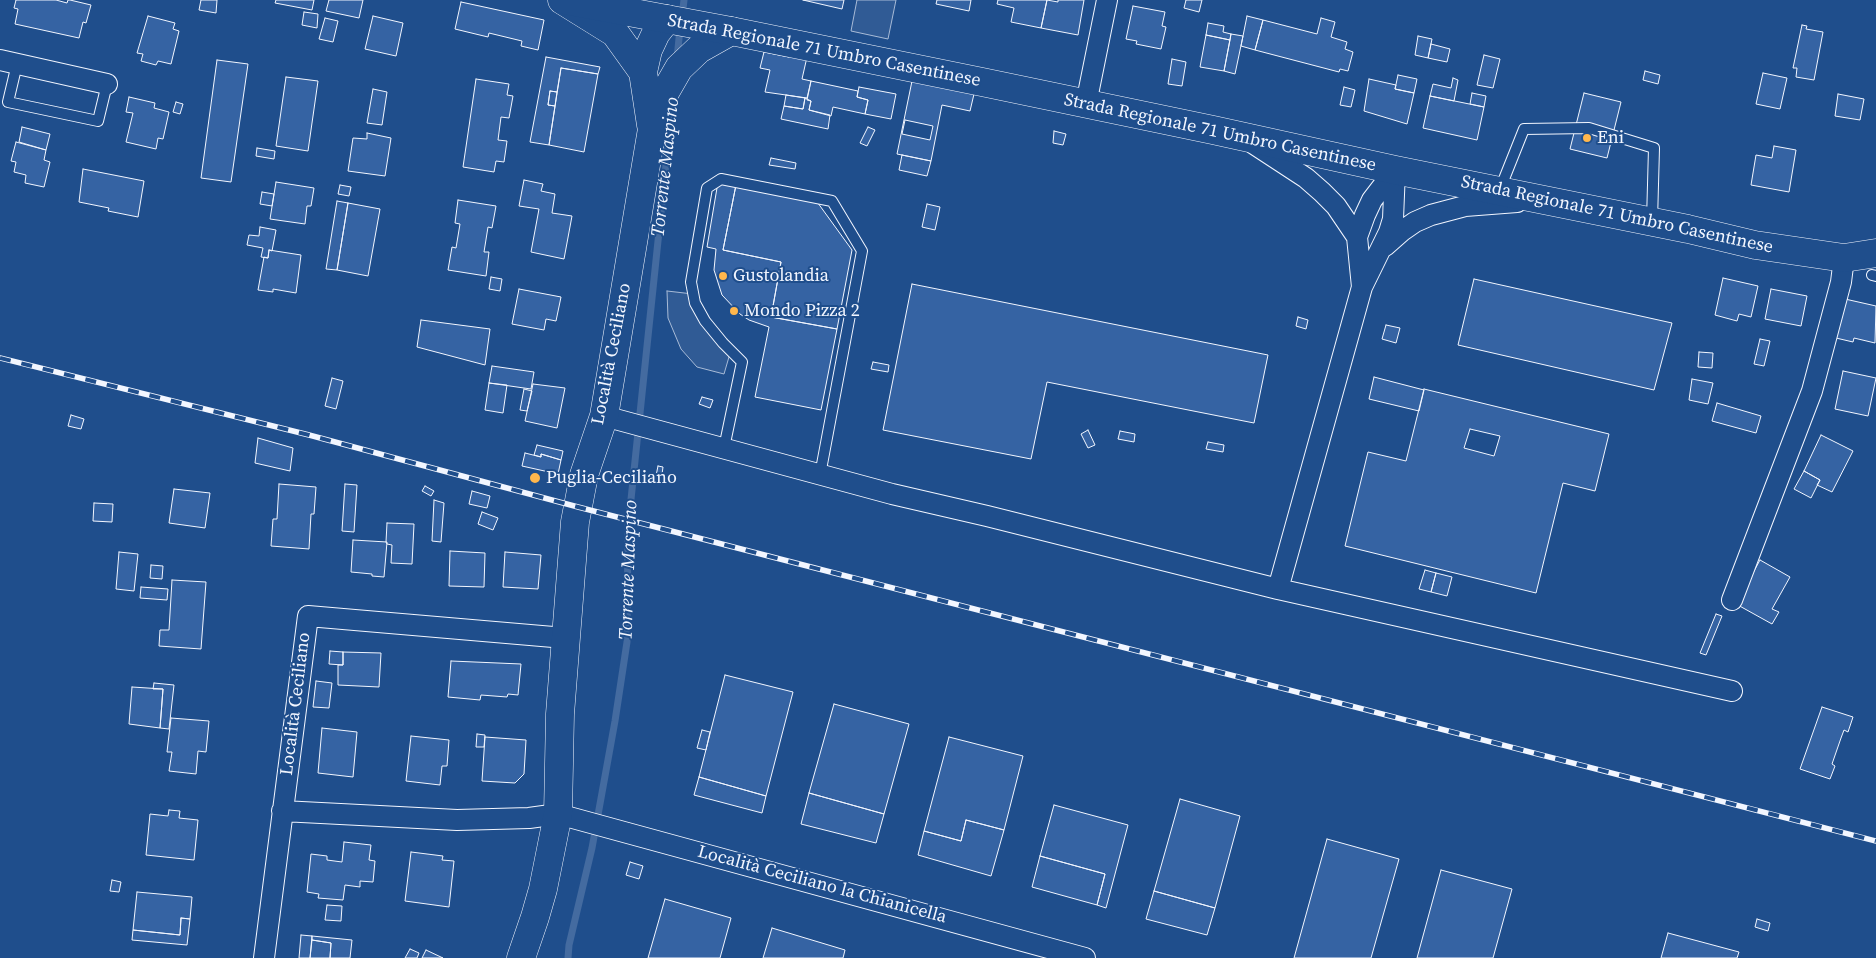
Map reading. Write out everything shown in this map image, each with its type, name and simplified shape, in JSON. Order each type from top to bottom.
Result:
[{"type":"main road","name":"Strada Regionale 71 Umbro Casentinese","points":[[563,0],[731,31],[1213,130],[1755,245],[1844,258],[1875,268]]},
{"type":"main road","points":[[563,0],[615,33],[643,72]]},
{"type":"main road","points":[[652,129],[643,72],[648,50],[656,33],[667,19]]},
{"type":"main road","points":[[652,129],[664,94],[679,68],[699,49],[731,31]]},
{"type":"main road","name":"Località Ceciliano","points":[[521,958],[543,889],[558,814],[560,714],[576,514],[584,475],[604,416],[652,129]]},
{"type":"street","points":[[1086,104],[1107,0]]},
{"type":"street","points":[[8,62],[107,84]]},
{"type":"street","points":[[1246,138],[1306,178],[1336,206],[1357,237]]},
{"type":"street","points":[[1362,287],[1357,237],[1364,215],[1372,200],[1395,170]]},
{"type":"street","points":[[1278,589],[1362,287],[1393,219],[1395,170]]},
{"type":"street","points":[[1380,251],[1415,222],[1446,210],[1485,204],[1549,201]]},
{"type":"street","points":[[1732,600],[1812,390],[1842,282],[1844,258]]},
{"type":"street","points":[[604,416],[892,494],[1278,589],[1732,691]]},
{"type":"street","name":"Località Ceciliano","points":[[264,958],[308,616],[565,638]]},
{"type":"street","points":[[282,811],[457,820],[522,818],[558,814]]},
{"type":"street","name":"Località Ceciliano la Chianicella","points":[[558,814],[1085,958]]},
{"type":"lane","points":[[8,62],[8,102],[98,121],[107,84]]},
{"type":"lane","points":[[1499,191],[1524,129],[1589,128],[1654,148],[1651,222]]},
{"type":"lane","points":[[724,448],[742,362],[705,321],[695,303],[691,282],[707,188],[721,179],[832,201],[862,250],[820,475]]},
{"type":"shaded area","points":[[857,0],[896,0],[888,39],[851,31]]},
{"type":"shaded area","points":[[667,291],[693,294],[695,303],[731,350],[724,374],[697,367],[681,349],[668,318]]},
{"type":"building","points":[[16,0],[56,0],[67,3],[70,0],[91,5],[86,23],[83,22],[79,38],[15,24],[18,9],[14,8]]},
{"type":"building","points":[[201,0],[217,0],[216,13],[199,10]]},
{"type":"building","points":[[276,0],[314,0],[312,10],[275,3]]},
{"type":"building","points":[[329,0],[363,0],[359,18],[326,11]]},
{"type":"building","points":[[803,0],[844,0],[842,9]]},
{"type":"building","points":[[937,0],[971,0],[969,11],[936,4]]},
{"type":"building","points":[[998,0],[1047,0],[1041,28],[1011,22],[1014,8],[997,4]]},
{"type":"building","points":[[1047,0],[1058,2],[1058,0],[1084,0],[1078,35],[1041,28]]},
{"type":"building","points":[[1186,0],[1202,0],[1199,12],[1184,8]]},
{"type":"building","points":[[461,2],[544,20],[538,50],[521,46],[522,41],[489,33],[488,37],[455,29]]},
{"type":"building","points":[[1133,6],[1165,12],[1162,26],[1166,27],[1161,49],[1136,44],[1137,41],[1126,39]]},
{"type":"building","points":[[304,12],[318,14],[317,28],[302,25]]},
{"type":"building","points":[[148,16],[175,23],[173,29],[179,31],[171,64],[158,61],[156,65],[141,61],[143,54],[137,53]]},
{"type":"building","points":[[373,16],[403,23],[396,56],[365,49]]},
{"type":"building","points":[[1247,16],[1263,20],[1255,50],[1241,46]]},
{"type":"building","points":[[325,18],[338,21],[333,42],[319,39]]},
{"type":"building","points":[[1321,18],[1335,22],[1331,37],[1347,42],[1345,49],[1353,52],[1348,71],[1340,69],[1339,72],[1255,50],[1263,20],[1317,34]]},
{"type":"building","points":[[1208,23],[1224,26],[1223,32],[1231,34],[1230,40],[1206,35]]},
{"type":"building","points":[[1802,25],[1807,26],[1806,29],[1823,32],[1814,80],[1796,77],[1797,68],[1793,68]]},
{"type":"building","points":[[1231,34],[1243,36],[1235,74],[1224,71]]},
{"type":"building","points":[[1206,35],[1230,40],[1224,71],[1200,67]]},
{"type":"building","points":[[1418,36],[1432,39],[1428,58],[1415,55]]},
{"type":"building","points":[[1431,44],[1450,49],[1447,62],[1428,58]]},
{"type":"building","points":[[764,52],[789,57],[790,54],[807,57],[802,79],[811,81],[807,98],[765,92],[770,70],[760,68]]},
{"type":"building","points":[[1484,55],[1500,59],[1493,88],[1477,85]]},
{"type":"building","points":[[546,57],[600,67],[598,74],[561,68],[557,92],[550,91],[548,105],[555,106],[549,145],[530,142]]},
{"type":"building","points":[[1172,59],[1186,62],[1182,86],[1168,84]]},
{"type":"building","points":[[217,60],[248,64],[231,182],[201,178]]},
{"type":"building","points":[[561,68],[598,74],[584,152],[549,145]]},
{"type":"building","points":[[1645,71],[1660,75],[1658,84],[1643,80]]},
{"type":"building","points":[[1763,73],[1787,78],[1780,109],[1756,104]]},
{"type":"building","points":[[1398,75],[1417,79],[1414,93],[1395,89]]},
{"type":"building","points":[[286,77],[318,81],[308,151],[276,146]]},
{"type":"building","points":[[1453,78],[1458,80],[1454,101],[1430,96],[1433,84],[1451,88]]},
{"type":"building","points":[[476,79],[509,84],[507,95],[513,96],[509,118],[501,117],[498,140],[507,141],[504,162],[496,161],[494,172],[463,167]]},
{"type":"building","points":[[1369,79],[1396,85],[1395,89],[1414,93],[1407,124],[1364,111]]},
{"type":"building","points":[[811,81],[858,91],[857,97],[868,100],[865,114],[833,107],[831,116],[809,110],[811,101],[807,100]]},
{"type":"building","points":[[912,81],[974,94],[970,111],[942,105],[931,161],[897,154]],"holes":[[[905,120],[933,126],[930,140],[902,134]]]},
{"type":"building","points":[[859,87],[896,94],[891,119],[865,114],[868,100],[857,97]]},
{"type":"building","points":[[1344,87],[1355,90],[1351,107],[1340,105]]},
{"type":"building","points":[[373,89],[387,92],[382,125],[367,123]]},
{"type":"building","points":[[550,91],[557,92],[555,106],[548,105]]},
{"type":"building","points":[[1472,93],[1486,96],[1484,107],[1470,104]]},
{"type":"building","points":[[1584,93],[1621,102],[1607,158],[1570,149]]},
{"type":"building","points":[[1838,94],[1864,99],[1860,120],[1835,116]]},
{"type":"building","points":[[786,95],[805,98],[803,109],[784,106]]},
{"type":"building","points":[[1430,96],[1484,107],[1477,140],[1423,128]]},
{"type":"building","points":[[129,97],[155,103],[154,108],[169,112],[163,139],[158,138],[156,149],[126,142],[133,113],[126,112]]},
{"type":"building","points":[[805,98],[811,101],[809,110],[830,115],[828,129],[781,119],[784,106],[803,109]]},
{"type":"building","points":[[176,102],[183,104],[180,114],[173,112]]},
{"type":"building","points":[[22,127],[50,134],[46,150],[19,142]]},
{"type":"building","points":[[868,127],[875,130],[867,146],[860,143]]},
{"type":"building","points":[[1054,131],[1066,134],[1063,145],[1053,143]]},
{"type":"building","points":[[367,133],[391,138],[385,176],[348,171],[353,138],[367,139]]},
{"type":"building","points":[[16,142],[46,150],[44,160],[50,162],[44,187],[25,183],[26,175],[14,172],[16,162],[11,161]]},
{"type":"building","points":[[1774,146],[1796,150],[1789,192],[1751,185],[1756,155],[1772,158]]},
{"type":"building","points":[[257,148],[275,151],[274,159],[256,156]]},
{"type":"building","points":[[902,155],[931,161],[927,176],[899,170]]},
{"type":"building","points":[[771,158],[796,163],[795,169],[769,165]]},
{"type":"building","points":[[83,169],[144,181],[138,217],[108,211],[109,208],[79,202]]},
{"type":"building","points":[[524,180],[543,184],[541,191],[555,194],[552,213],[572,216],[564,259],[531,252],[539,209],[519,206]]},
{"type":"building","points":[[276,182],[314,188],[311,206],[307,206],[305,224],[270,219]]},
{"type":"building","points":[[718,182],[736,185],[723,250],[781,262],[771,317],[837,329],[821,410],[755,397],[769,327],[749,320],[740,314],[722,295],[714,270],[716,249],[707,247]]},
{"type":"building","points":[[340,185],[351,187],[349,196],[338,194]]},
{"type":"building","points":[[736,185],[815,199],[852,250],[837,329],[771,317],[781,262],[723,250]]},
{"type":"building","points":[[262,192],[274,194],[272,206],[260,204]]},
{"type":"building","points":[[458,200],[496,206],[492,228],[488,227],[484,252],[489,252],[486,276],[448,270],[452,247],[456,248],[460,224],[455,223]]},
{"type":"building","points":[[337,201],[348,203],[337,270],[326,269]]},
{"type":"building","points":[[348,203],[380,209],[368,276],[337,270]]},
{"type":"building","points":[[927,204],[940,207],[935,230],[922,227]]},
{"type":"building","points":[[260,227],[276,230],[272,251],[269,250],[268,258],[261,257],[263,248],[247,245],[249,235],[259,236]]},
{"type":"building","points":[[269,250],[301,255],[296,293],[273,289],[273,292],[258,290],[264,257],[268,258]]},
{"type":"building","points":[[491,277],[502,279],[500,291],[489,289]]},
{"type":"building","points":[[1723,278],[1758,286],[1751,317],[1739,314],[1737,321],[1715,315]]},
{"type":"building","points":[[1474,279],[1672,323],[1654,390],[1458,345]]},
{"type":"building","points":[[912,284],[1268,355],[1254,423],[1047,382],[1031,459],[883,430]]},
{"type":"building","points":[[519,289],[561,297],[556,321],[546,319],[544,330],[512,324]]},
{"type":"building","points":[[1771,289],[1807,296],[1801,326],[1765,319]]},
{"type":"building","points":[[1845,299],[1876,306],[1875,343],[1854,338],[1853,342],[1836,338]]},
{"type":"building","points":[[1298,317],[1308,320],[1306,329],[1296,326]]},
{"type":"building","points":[[421,320],[490,329],[485,365],[417,347]]},
{"type":"building","points":[[1386,325],[1400,328],[1396,343],[1382,339]]},
{"type":"building","points":[[1760,339],[1770,341],[1764,366],[1754,364]]},
{"type":"building","points":[[1699,352],[1713,353],[1712,368],[1698,367]]},
{"type":"building","points":[[873,362],[889,365],[888,372],[871,369]]},
{"type":"building","points":[[492,366],[534,372],[531,389],[489,383]]},
{"type":"building","points":[[1843,371],[1876,378],[1868,416],[1835,409]]},
{"type":"building","points":[[1374,377],[1424,390],[1419,411],[1369,399]]},
{"type":"building","points":[[332,378],[343,381],[336,409],[325,406]]},
{"type":"building","points":[[1692,379],[1713,383],[1708,404],[1689,400]]},
{"type":"building","points":[[489,383],[507,385],[503,413],[485,410]]},
{"type":"building","points":[[533,384],[565,388],[557,428],[525,421]]},
{"type":"building","points":[[524,389],[532,391],[527,411],[520,410]]},
{"type":"building","points":[[1424,389],[1609,434],[1595,491],[1563,483],[1536,593],[1345,546],[1368,452],[1406,461]],"holes":[[[1470,429],[1500,436],[1494,456],[1464,448]]]},
{"type":"building","points":[[702,397],[713,400],[710,408],[699,404]]},
{"type":"building","points":[[1717,403],[1761,416],[1756,433],[1712,421]]},
{"type":"building","points":[[71,415],[84,419],[81,429],[68,426]]},
{"type":"building","points":[[1088,430],[1095,445],[1088,448],[1081,434]]},
{"type":"building","points":[[1120,431],[1135,434],[1134,442],[1118,439]]},
{"type":"building","points":[[1821,435],[1853,451],[1832,492],[1817,485],[1820,480],[1804,471]]},
{"type":"building","points":[[258,438],[293,448],[290,471],[255,463]]},
{"type":"building","points":[[1208,442],[1224,445],[1223,452],[1206,449]]},
{"type":"building","points":[[537,445],[563,451],[561,460],[541,454],[541,457],[534,455]]},
{"type":"building","points":[[525,453],[541,457],[541,454],[561,460],[558,474],[522,466]]},
{"type":"building","points":[[658,466],[663,467],[661,482],[655,481]]},
{"type":"building","points":[[1804,471],[1820,480],[1811,498],[1794,489]]},
{"type":"building","points":[[279,484],[316,487],[314,514],[311,514],[309,549],[271,546],[273,519],[277,519]]},
{"type":"building","points":[[345,484],[357,485],[354,532],[342,531]]},
{"type":"building","points":[[425,486],[434,491],[431,496],[422,491]]},
{"type":"building","points":[[174,489],[210,493],[205,528],[169,523]]},
{"type":"building","points":[[472,491],[490,496],[487,508],[469,504]]},
{"type":"building","points":[[434,500],[444,503],[441,542],[432,541]]},
{"type":"building","points":[[94,503],[113,504],[112,522],[93,521]]},
{"type":"building","points":[[482,512],[498,518],[493,530],[478,524]]},
{"type":"building","points":[[387,523],[414,524],[412,564],[391,563],[392,545],[386,542]]},
{"type":"building","points":[[353,540],[387,542],[384,577],[351,572]]},
{"type":"building","points":[[450,551],[485,553],[484,587],[449,586]]},
{"type":"building","points":[[119,552],[138,554],[134,591],[116,589]]},
{"type":"building","points":[[505,552],[541,555],[538,589],[503,587]]},
{"type":"building","points":[[1760,560],[1790,577],[1772,609],[1779,612],[1772,624],[1736,604]]},
{"type":"building","points":[[151,565],[163,566],[162,579],[150,578]]},
{"type":"building","points":[[1425,570],[1436,573],[1431,592],[1419,589]]},
{"type":"building","points":[[1436,573],[1452,577],[1447,596],[1431,592]]},
{"type":"building","points":[[172,580],[206,582],[201,649],[159,646],[160,630],[169,630]]},
{"type":"building","points":[[141,587],[168,589],[167,600],[140,598]]},
{"type":"building","points":[[1716,614],[1722,616],[1706,655],[1700,653]]},
{"type":"building","points":[[330,651],[343,652],[343,665],[329,664]]},
{"type":"building","points":[[343,652],[381,653],[379,687],[338,685],[338,665],[343,665]]},
{"type":"building","points":[[451,661],[521,664],[518,695],[508,694],[507,697],[481,695],[480,700],[448,697]]},
{"type":"building","points":[[725,675],[793,692],[766,796],[699,777]]},
{"type":"building","points":[[316,681],[332,683],[329,708],[313,707]]},
{"type":"building","points":[[154,683],[174,685],[169,729],[160,728],[163,689],[153,689]]},
{"type":"building","points":[[132,687],[163,689],[160,728],[129,724]]},
{"type":"building","points":[[834,704],[909,724],[884,814],[809,793]]},
{"type":"building","points":[[1822,707],[1853,717],[1848,732],[1844,730],[1841,738],[1832,764],[1835,766],[1830,779],[1800,769]]},
{"type":"building","points":[[171,718],[209,721],[206,752],[198,751],[196,774],[169,771],[172,752],[167,752]]},
{"type":"building","points":[[322,728],[357,732],[353,777],[318,773]]},
{"type":"building","points":[[702,730],[710,732],[706,750],[697,748]]},
{"type":"building","points":[[477,734],[485,735],[484,747],[476,747]]},
{"type":"building","points":[[411,736],[449,740],[447,766],[442,766],[440,785],[406,781]]},
{"type":"building","points":[[485,737],[526,740],[524,774],[515,783],[482,781]]},
{"type":"building","points":[[949,737],[1023,756],[1004,830],[966,820],[961,841],[924,831]]},
{"type":"building","points":[[699,777],[766,796],[762,813],[694,795]]},
{"type":"building","points":[[809,793],[884,814],[876,843],[801,824]]},
{"type":"building","points":[[1180,799],[1240,816],[1215,908],[1154,891]]},
{"type":"building","points":[[1054,805],[1128,825],[1106,908],[1097,905],[1105,874],[1040,856]]},
{"type":"building","points":[[169,810],[180,811],[179,818],[198,820],[194,860],[146,855],[150,814],[168,816]]},
{"type":"building","points":[[966,820],[1004,830],[991,876],[918,855],[924,831],[961,841]]},
{"type":"building","points":[[1327,839],[1399,859],[1371,958],[1294,958]]},
{"type":"building","points":[[344,842],[371,845],[369,860],[375,861],[373,882],[360,881],[360,887],[345,885],[343,900],[318,898],[319,894],[307,892],[311,854],[327,856],[327,860],[342,862]]},
{"type":"building","points":[[411,852],[443,856],[442,860],[454,861],[449,907],[405,901]]},
{"type":"building","points":[[1040,856],[1105,874],[1097,905],[1032,887]]},
{"type":"building","points":[[630,862],[643,866],[639,879],[626,875]]},
{"type":"building","points":[[1441,870],[1512,889],[1493,958],[1417,958]]},
{"type":"building","points":[[112,880],[121,882],[119,892],[110,891]]},
{"type":"building","points":[[1154,891],[1215,908],[1207,935],[1146,919]]},
{"type":"building","points":[[137,892],[192,897],[190,919],[181,918],[180,935],[133,930]]},
{"type":"building","points":[[665,899],[731,918],[720,958],[648,958]]},
{"type":"building","points":[[327,905],[342,906],[341,921],[325,920]]},
{"type":"building","points":[[181,918],[190,919],[187,945],[132,940],[133,930],[180,935]]},
{"type":"building","points":[[1757,919],[1770,923],[1768,931],[1755,927]]},
{"type":"building","points":[[772,928],[845,950],[843,958],[763,958]]},
{"type":"building","points":[[1668,933],[1739,952],[1737,958],[1661,958]]},
{"type":"building","points":[[301,935],[312,936],[310,958],[299,958]]},
{"type":"building","points":[[312,936],[352,940],[350,958],[330,958],[331,943],[312,940]]},
{"type":"building","points":[[312,940],[331,943],[330,958],[310,958]]},
{"type":"building","points":[[410,949],[419,953],[417,958],[405,958]]},
{"type":"building","points":[[426,950],[443,958],[422,958]]},
{"type":"waterway","name":"Torrente Maspino","points":[[682,17],[684,0]]},
{"type":"waterway","name":"Torrente Maspino","points":[[677,59],[680,28]]},
{"type":"waterway","name":"Torrente Maspino","points":[[568,958],[569,945],[592,848],[627,642],[628,528],[672,107]]},
{"type":"railway","points":[[0,358],[309,435],[578,507],[1876,841]]},
{"type":"place","name":"Eni","points":[[1587,138]]},
{"type":"place","name":"Gustolandia","points":[[723,276]]},
{"type":"place","name":"Mondo Pizza 2","points":[[734,311]]},
{"type":"place","name":"Puglia-Ceciliano","points":[[535,478]]}]
